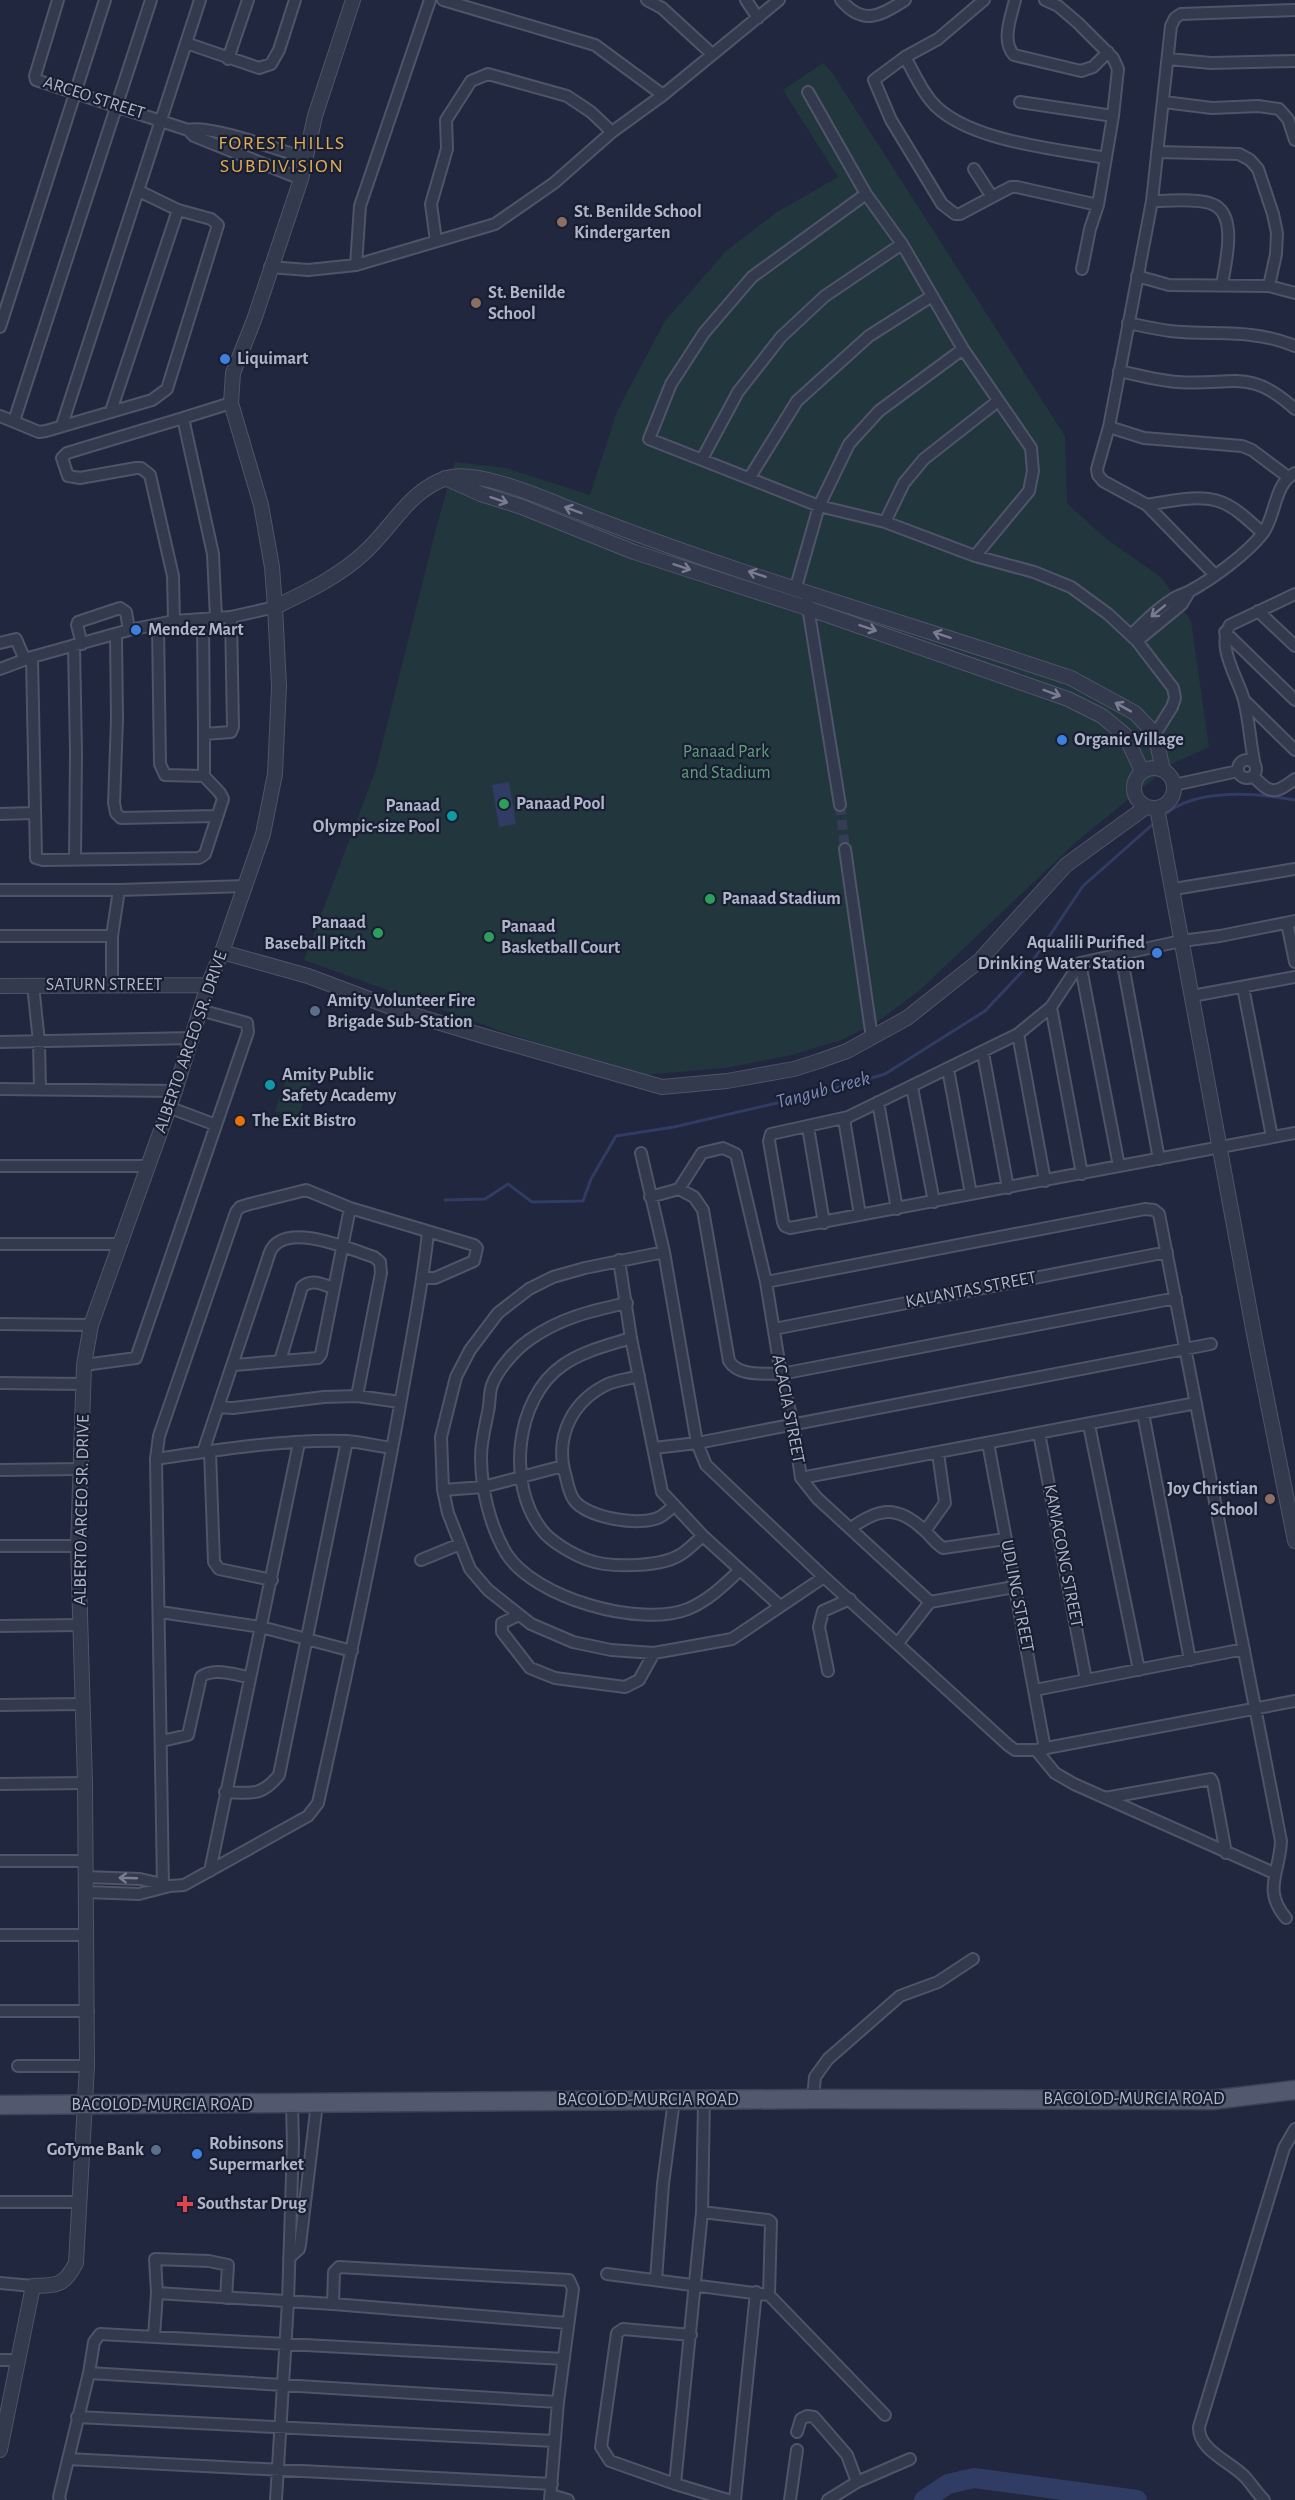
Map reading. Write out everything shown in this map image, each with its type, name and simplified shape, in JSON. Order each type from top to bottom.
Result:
[{"type":"main road","name":"BACOLOD-MURCIA ROAD","points":[[0,2105],[813,2099],[1212,2100],[1295,2090]]},
{"type":"street","name":"ARCEO STREET","points":[[58,0],[35,78],[40,83],[161,119],[188,130]]},
{"type":"street","points":[[0,327],[5,291],[76,93],[105,0]]},
{"type":"street","points":[[14,421],[151,0]]},
{"type":"street","points":[[62,425],[140,191],[200,0]]},
{"type":"street","points":[[228,58],[248,0]]},
{"type":"street","points":[[186,43],[259,68],[271,64],[295,0]]},
{"type":"street","name":"ALBERTO ARCEO SR. DRIVE","points":[[33,2286],[57,2285],[68,2278],[76,2263],[86,2105],[88,2011],[85,1783],[78,1546],[84,1365],[91,1325],[175,1091],[208,985],[222,952],[263,834],[275,774],[279,686],[272,567],[261,505],[231,403],[233,373],[254,320],[301,179],[315,116],[353,0]]},
{"type":"street","points":[[356,264],[360,206],[430,0]]},
{"type":"street","points":[[443,0],[595,45],[663,95]]},
{"type":"street","points":[[647,0],[662,8],[712,54]]},
{"type":"street","points":[[746,0],[758,18]]},
{"type":"street","points":[[270,267],[308,270],[356,264],[495,224],[554,183],[612,132],[663,95],[779,0]]},
{"type":"street","points":[[841,0],[851,12],[867,17],[878,15],[905,0]]},
{"type":"street","points":[[984,0],[938,39],[905,57],[874,80],[891,120],[942,204],[955,213],[972,209],[1011,187],[1098,205]]},
{"type":"street","points":[[1015,0],[1007,41],[1014,55],[1081,71],[1093,67],[1108,52]]},
{"type":"street","points":[[1045,0],[1058,6],[1108,52],[1118,69],[1113,116],[1098,205],[1090,229],[1082,269]]},
{"type":"street","points":[[1215,575],[1147,505],[1103,481],[1098,476],[1097,469],[1108,427],[1152,201],[1171,26],[1175,18],[1181,14],[1295,10]]},
{"type":"street","points":[[905,57],[931,102],[959,123],[1010,141],[1106,158]]},
{"type":"street","points":[[1169,59],[1211,63],[1295,61]]},
{"type":"street","points":[[436,241],[431,204],[447,149],[446,120],[471,81],[488,74],[567,96],[591,112],[612,132]]},
{"type":"street","points":[[808,92],[866,194],[902,244],[963,349],[1030,448],[1033,471],[1029,491],[975,556]]},
{"type":"street","points":[[1020,102],[1113,116]]},
{"type":"street","points":[[1164,102],[1212,108],[1258,106],[1279,109],[1288,119],[1295,140]]},
{"type":"street","points":[[188,130],[197,128],[221,132],[306,158]]},
{"type":"street","points":[[188,130],[194,136],[301,179]]},
{"type":"street","points":[[217,145],[221,132]]},
{"type":"street","points":[[268,166],[273,149]]},
{"type":"street","points":[[1157,152],[1239,154],[1250,160],[1258,169],[1277,233],[1276,254],[1269,286]]},
{"type":"street","points":[[974,169],[992,197]]},
{"type":"street","points":[[0,416],[39,432],[152,400],[167,389],[218,228],[217,223],[211,219],[178,210],[140,191]]},
{"type":"street","points":[[866,194],[752,277],[704,333],[671,384],[649,439],[819,506],[885,522],[975,556],[1034,572],[1071,587],[1108,614],[1134,638],[1173,688],[1175,698],[1172,707],[1155,734]]},
{"type":"street","points":[[1152,201],[1212,204],[1223,212],[1229,233],[1222,285]]},
{"type":"street","points":[[111,411],[178,210]]},
{"type":"street","points":[[702,459],[738,392],[781,337],[825,296],[902,244]]},
{"type":"street","points":[[1137,276],[1169,285],[1269,286],[1295,293]]},
{"type":"street","points":[[750,477],[797,401],[869,336],[932,296]]},
{"type":"street","points":[[1128,323],[1169,331],[1248,333],[1275,338],[1295,346]]},
{"type":"street","points":[[840,805],[807,608],[801,589],[819,506],[849,444],[879,411],[963,349]]},
{"type":"street","points":[[1119,371],[1179,382],[1250,382],[1278,393],[1295,409]]},
{"type":"street","points":[[885,522],[904,483],[924,459],[998,401]]},
{"type":"street","points":[[174,621],[173,576],[150,475],[141,468],[136,468],[80,478],[68,476],[62,458],[67,453],[231,403]]},
{"type":"street","points":[[183,418],[213,554],[216,618]]},
{"type":"street","points":[[1108,427],[1144,438],[1242,446],[1292,475],[1263,533],[1215,575],[1189,592],[1175,597],[1155,612],[1134,638]]},
{"type":"street","points":[[0,669],[129,630],[174,621],[231,616],[275,607],[322,584],[364,553],[420,492],[445,478],[462,474],[526,492],[641,537],[1071,678],[1135,713],[1155,734],[1163,770]]},
{"type":"street","points":[[445,478],[634,552],[807,608],[1068,699],[1102,716],[1125,735],[1142,771]]},
{"type":"street","points":[[1147,505],[1172,500],[1222,502],[1263,533]]},
{"type":"street","points":[[1254,761],[1245,759],[1239,763],[1240,776],[1247,778],[1253,776],[1257,766],[1254,761],[1244,700],[1229,659],[1225,632],[1230,625],[1295,594]]},
{"type":"street","points":[[75,859],[77,625],[78,622],[108,610],[120,608],[126,612],[129,630]]},
{"type":"street","points":[[1258,611],[1295,646]]},
{"type":"street","points":[[204,734],[225,734],[231,732],[234,727],[231,616]]},
{"type":"street","points":[[0,643],[16,639],[29,659],[36,858],[199,858],[204,854],[216,816],[222,806],[222,796],[204,776],[203,620]]},
{"type":"street","points":[[158,625],[162,772],[165,776],[204,776]]},
{"type":"street","points":[[1225,632],[1295,700]]},
{"type":"street","points":[[116,635],[117,719],[114,803],[116,813],[121,818],[216,816]]},
{"type":"street","points":[[1244,700],[1295,750]]},
{"type":"street","points":[[222,952],[309,976],[404,1011],[477,1034],[662,1087],[717,1082],[794,1069],[838,1054],[907,1018],[979,961],[1066,865],[1152,808],[1166,803],[1173,795],[1174,785],[1170,775],[1153,767],[1142,771],[1136,777],[1133,791],[1138,802],[1152,808]]},
{"type":"street","points":[[1174,785],[1238,771]]},
{"type":"street","points":[[1253,776],[1264,788],[1273,792],[1295,779]]},
{"type":"street","points":[[1152,808],[1174,889],[1181,941],[1295,1541]]},
{"type":"street","points":[[0,814],[34,813]]},
{"type":"street","points":[[845,849],[872,1038]]},
{"type":"street","points":[[1174,889],[1295,869]]},
{"type":"street","points":[[0,890],[119,890],[246,886]]},
{"type":"street","points":[[112,986],[112,936],[119,890]]},
{"type":"street","points":[[1295,962],[1291,922],[1181,941],[1080,963],[1051,1007],[1018,1034],[844,1119],[771,1134],[769,1140],[785,1226],[790,1228],[1295,1133]]},
{"type":"street","points":[[0,936],[112,936]]},
{"type":"street","points":[[1121,954],[1159,1159]]},
{"type":"street","points":[[1080,963],[1119,1166]]},
{"type":"street","points":[[1192,996],[1295,976]]},
{"type":"street","points":[[33,985],[39,1042],[40,1089]]},
{"type":"street","name":"SATURN STREET","points":[[0,986],[208,985]]},
{"type":"street","points":[[1243,987],[1272,1137]]},
{"type":"street","points":[[1051,1007],[1082,1174]]},
{"type":"street","points":[[84,1365],[136,1358],[249,1026],[247,1023],[200,1010]]},
{"type":"street","points":[[1018,1034],[1045,1181]]},
{"type":"street","points":[[0,1042],[193,1038]]},
{"type":"street","points":[[983,1053],[1008,1188]]},
{"type":"street","points":[[948,1069],[971,1194]]},
{"type":"street","points":[[912,1087],[934,1202]]},
{"type":"street","points":[[0,1089],[175,1091]]},
{"type":"street","points":[[878,1102],[897,1209]]},
{"type":"street","points":[[168,1107],[216,1125]]},
{"type":"street","points":[[844,1119],[860,1215]]},
{"type":"street","points":[[808,1127],[824,1223]]},
{"type":"street","name":"ACACIA STREET","points":[[679,1189],[702,1153],[723,1148],[736,1154],[766,1282],[801,1478],[817,1498],[930,1602]]},
{"type":"street","points":[[641,1153],[664,1252],[697,1443],[706,1465],[824,1577],[1008,1745],[1015,1750],[1040,1749],[1295,1701]]},
{"type":"street","points":[[0,1166],[147,1166]]},
{"type":"street","points":[[651,1197],[679,1189],[694,1197],[703,1210],[729,1361],[740,1371],[781,1374],[1176,1298]]},
{"type":"street","points":[[166,1886],[156,1460],[159,1436],[236,1212],[240,1207],[306,1190],[350,1208],[474,1245],[477,1248],[474,1261],[435,1278],[423,1278]]},
{"type":"street","points":[[234,1365],[318,1358],[321,1354],[350,1208]]},
{"type":"street","points":[[766,1282],[1145,1209],[1154,1210],[1159,1214],[1281,1841],[1280,1857],[1273,1884],[1277,1908],[1286,1918]]},
{"type":"street","points":[[86,1877],[140,1879],[166,1886],[184,1886],[314,1811],[318,1803],[352,1651],[392,1448],[423,1278],[428,1232]]},
{"type":"street","points":[[272,1580],[219,1569],[214,1562],[207,1451],[218,1407],[273,1247],[299,1235],[374,1257],[380,1262],[381,1273],[357,1396]]},
{"type":"street","points":[[0,1244],[121,1244]]},
{"type":"street","points":[[664,1252],[619,1260],[554,1277],[529,1289],[498,1313],[470,1350],[456,1377],[441,1437],[443,1490],[448,1513],[470,1569],[488,1590],[531,1624],[573,1642],[611,1650],[654,1653],[732,1639],[824,1577]]},
{"type":"street","name":"KALANTAS STREET","points":[[774,1329],[1167,1252]]},
{"type":"street","points":[[619,1260],[631,1338],[662,1492],[702,1536],[780,1606]]},
{"type":"street","points":[[280,1360],[302,1287],[307,1282],[313,1282],[334,1288]]},
{"type":"street","points":[[627,1303],[578,1313],[528,1340],[509,1359],[492,1385],[482,1436],[481,1457],[483,1487],[492,1523],[507,1554],[530,1579],[591,1607],[647,1613],[686,1610],[713,1596],[739,1571]]},
{"type":"street","points":[[0,1324],[91,1325]]},
{"type":"street","points":[[631,1338],[584,1354],[564,1365],[545,1381],[527,1419],[521,1444],[522,1477],[529,1510],[543,1532],[588,1561],[615,1565],[645,1565],[677,1557],[702,1536]]},
{"type":"street","points":[[654,1448],[697,1443],[1211,1344]]},
{"type":"street","points":[[639,1376],[609,1384],[589,1396],[572,1413],[565,1431],[561,1452],[563,1466],[575,1502],[595,1513],[617,1520],[639,1523],[660,1517],[674,1506]]},
{"type":"street","points":[[0,1383],[83,1384]]},
{"type":"street","points":[[218,1407],[233,1408],[324,1397],[357,1396],[400,1402]]},
{"type":"street","points":[[801,1478],[1196,1403]]},
{"type":"street","points":[[1143,1413],[1190,1660]]},
{"type":"street","points":[[1089,1425],[1139,1670]]},
{"type":"street","name":"KAMAGONG STREET","points":[[1039,1433],[1086,1680]]},
{"type":"street","points":[[156,1460],[207,1451],[299,1443],[347,1441],[392,1448]]},
{"type":"street","points":[[225,1792],[257,1794],[270,1786],[279,1775],[347,1441]]},
{"type":"street","points":[[210,1871],[299,1443]]},
{"type":"street","name":"UDLING STREET","points":[[988,1443],[1035,1690],[1040,1749]]},
{"type":"street","points":[[925,1531],[945,1503],[938,1453]]},
{"type":"street","points":[[443,1490],[483,1487],[563,1466]]},
{"type":"street","points":[[0,1470],[81,1469]]},
{"type":"street","points":[[851,1528],[869,1515],[888,1511],[902,1513],[943,1548],[1005,1539]]},
{"type":"street","points":[[421,1560],[460,1545]]},
{"type":"street","points":[[0,1546],[78,1546]]},
{"type":"street","points":[[898,1643],[930,1602],[1014,1587]]},
{"type":"street","points":[[828,1671],[819,1620],[823,1611],[850,1599]]},
{"type":"street","points":[[160,1612],[261,1627],[352,1651]]},
{"type":"street","points":[[519,1615],[502,1623],[502,1632],[530,1668],[555,1678],[625,1687],[639,1680],[654,1653]]},
{"type":"street","points":[[0,1626],[81,1625]]},
{"type":"street","points":[[1035,1690],[1244,1649]]},
{"type":"street","points":[[162,1741],[188,1735],[201,1677],[206,1673],[249,1677]]},
{"type":"street","points":[[0,1705],[83,1704]]},
{"type":"street","points":[[1040,1749],[1055,1773],[1105,1798],[1274,1873]]},
{"type":"street","points":[[1105,1798],[1211,1779],[1214,1783],[1226,1853]]},
{"type":"street","points":[[0,1784],[85,1783]]},
{"type":"street","points":[[0,1861],[85,1861]]},
{"type":"street","points":[[86,1892],[139,1894],[166,1886]]},
{"type":"street","points":[[0,1935],[86,1935]]},
{"type":"street","points":[[813,2099],[815,2077],[828,2059],[900,1996],[938,1982],[973,1959]]},
{"type":"street","points":[[0,2012],[88,2011]]},
{"type":"street","points":[[18,2066],[87,2066]]},
{"type":"street","points":[[657,2280],[663,2184],[674,2100]]},
{"type":"street","points":[[675,2484],[702,2212],[704,2100]]},
{"type":"street","points":[[289,2258],[299,2249],[317,2103]]},
{"type":"street","points":[[276,2500],[288,2302],[292,2104]]},
{"type":"street","points":[[1264,2500],[1245,2477],[1206,2446],[1199,2433],[1199,2427],[1284,2148],[1295,2129]]},
{"type":"street","points":[[293,2143],[311,2144]]},
{"type":"street","points":[[0,2202],[80,2202]]},
{"type":"street","points":[[702,2212],[771,2222],[769,2295]]},
{"type":"street","points":[[289,2219],[302,2221]]},
{"type":"street","points":[[154,2336],[157,2293],[155,2259],[199,2260],[228,2265],[226,2298]]},
{"type":"street","points":[[333,2304],[334,2272],[339,2267],[569,2280],[573,2289],[558,2402],[551,2493]]},
{"type":"street","points":[[607,2274],[769,2295],[885,2415]]},
{"type":"street","points":[[0,2283],[33,2286],[19,2360],[5,2404],[0,2450]]},
{"type":"street","points":[[735,2500],[756,2292]]},
{"type":"street","points":[[157,2293],[333,2304],[567,2323]]},
{"type":"street","points":[[691,2335],[623,2329],[617,2333],[601,2447],[610,2461],[728,2500]]},
{"type":"street","points":[[60,2500],[94,2342],[100,2334],[564,2359]]},
{"type":"street","points":[[0,2360],[19,2360]]},
{"type":"street","points":[[89,2373],[558,2402]]},
{"type":"street","points":[[797,2432],[801,2419],[807,2416],[814,2417],[847,2455],[857,2482]]},
{"type":"street","points":[[77,2417],[555,2441]]},
{"type":"street","points":[[790,2500],[796,2450]]},
{"type":"street","points":[[68,2459],[277,2470],[551,2493],[568,2500]]},
{"type":"street","points":[[828,2500],[857,2482],[910,2460]]},
{"type":"green space","name":"Panaad Park and Stadium","points":[[823,63],[833,74],[1065,436],[1067,503],[1105,538],[1162,578],[1191,621],[1209,747],[1172,764],[1075,843],[920,990],[876,1023],[841,1040],[792,1055],[725,1068],[645,1075],[632,1074],[501,1031],[304,960],[376,769],[455,462],[506,468],[590,495],[617,411],[665,321],[726,251],[777,212],[838,177],[783,90]]},
{"type":"green space","points":[[289,1070],[312,1078],[298,1119],[275,1111]]},
{"type":"water","name":"Panaad Pool","points":[[509,782],[516,824],[499,827],[492,785]]},
{"type":"waterway","name":"Tangub Creek","points":[[1167,813],[1195,799],[1229,794],[1295,800]]},
{"type":"waterway","name":"Tangub Creek","points":[[445,1200],[485,1199],[508,1184],[532,1202],[583,1201],[591,1179],[616,1136],[674,1127],[820,1093],[885,1074],[985,1011],[1034,959],[1083,886],[1152,825]]},
{"type":"waterway","points":[[924,2500],[948,2484],[974,2478],[1137,2500]]},
{"type":"tunnel","points":[[840,805],[845,849]]},
{"type":"place","name":"St. Benilde School Kindergarten","points":[[562,222]]},
{"type":"place","name":"St. Benilde School","points":[[476,303]]},
{"type":"place","name":"Liquimart","points":[[225,359]]},
{"type":"place","name":"Mendez Mart","points":[[136,630]]},
{"type":"place","name":"Organic Village","points":[[1062,740]]},
{"type":"place","name":"Panaad Pool","points":[[504,804]]},
{"type":"place","name":"Panaad Olympic-size Pool","points":[[452,816]]},
{"type":"place","name":"Panaad Stadium","points":[[710,899]]},
{"type":"place","name":"Panaad Baseball Pitch","points":[[378,933]]},
{"type":"place","name":"Panaad Basketball Court","points":[[489,937]]},
{"type":"place","name":"Aqualili Purified Drinking Water Station","points":[[1157,953]]},
{"type":"place","name":"Amity Volunteer Fire Brigade Sub-Station","points":[[315,1011]]},
{"type":"place","name":"Amity Public Safety Academy","points":[[270,1085]]},
{"type":"place","name":"The Exit Bistro","points":[[240,1121]]},
{"type":"place","name":"Joy Christian School","points":[[1270,1499]]},
{"type":"place","name":"GoTyme Bank","points":[[156,2150]]},
{"type":"place","name":"Robinsons Supermarket","points":[[197,2154]]},
{"type":"place","name":"Southstar Drug","points":[[185,2204]]},
{"type":"district","name":"FOREST HILLS SUBDIVISION","points":[[282,154]]}]
